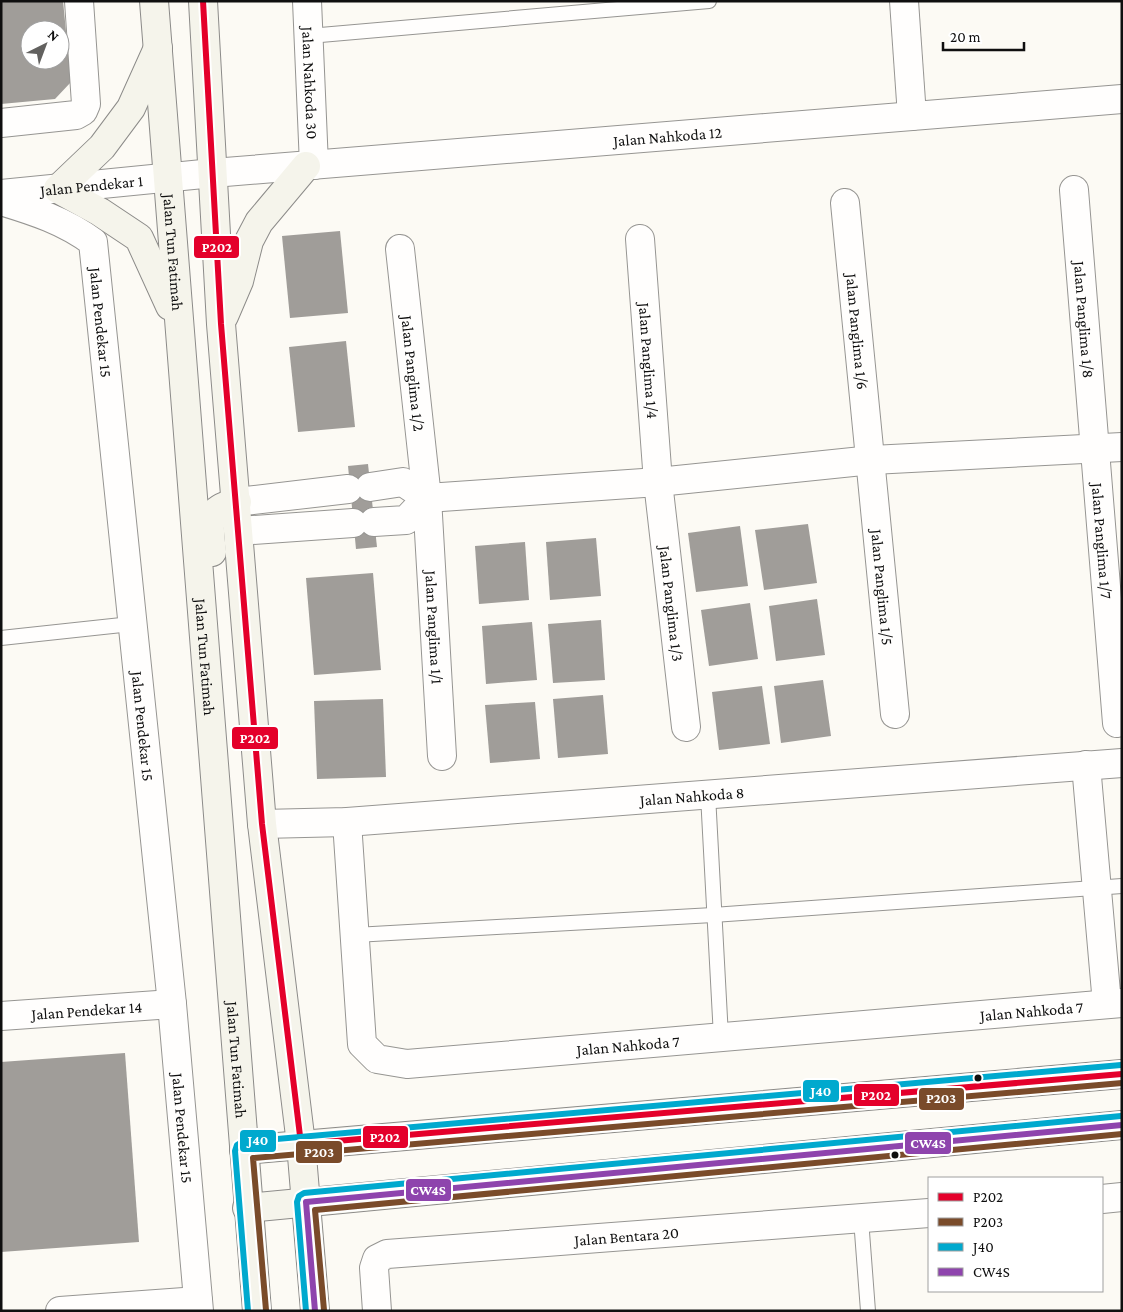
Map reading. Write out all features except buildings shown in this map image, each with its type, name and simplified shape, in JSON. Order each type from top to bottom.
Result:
[{"type":"main road","name":"Jalan Tun Fatimah","points":[[154,1],[257,1311]]},
{"type":"main road","points":[[203,1],[221,324],[262,824],[301,1144],[314,1311]]},
{"type":"main road","points":[[158,47],[131,108],[102,147],[58,189],[100,212],[139,238],[160,280],[179,328]]},
{"type":"main road","points":[[221,324],[239,281],[250,240],[259,222],[310,166]]},
{"type":"main road","points":[[204,647],[220,628],[210,524],[214,512],[221,506],[237,502]]},
{"type":"main road","points":[[244,1150],[1122,1074]]},
{"type":"main road","points":[[248,1208],[1122,1125]]},
{"type":"street","points":[[1,123],[76,114],[83,111],[86,104],[79,1]]},
{"type":"street","name":"Jalan Nahkoda 30","points":[[308,1],[310,166]]},
{"type":"street","points":[[904,1],[912,116]]},
{"type":"street","name":"Jalan Nahkoda 12","points":[[213,174],[1122,99]]},
{"type":"street","name":"Jalan Pendekar 1","points":[[1,194],[213,174]]},
{"type":"street","name":"Jalan Panglima 1/8","points":[[1074,190],[1093,449]]},
{"type":"street","name":"Jalan Pendekar 15","points":[[1,201],[42,213],[75,228],[92,242],[172,1004],[198,1306]]},
{"type":"street","name":"Jalan Panglima 1/6","points":[[845,202],[872,460]]},
{"type":"street","name":"Jalan Panglima 1/4","points":[[640,239],[658,482]]},
{"type":"street","name":"Jalan Panglima 1/2","points":[[400,249],[427,498]]},
{"type":"street","points":[[237,502],[403,482],[427,498],[658,482],[872,460],[1122,447]]},
{"type":"street","name":"Jalan Panglima 1/7","points":[[1093,449],[1117,723]]},
{"type":"street","name":"Jalan Panglima 1/5","points":[[872,460],[895,714]]},
{"type":"street","name":"Jalan Panglima 1/3","points":[[658,482],[686,727]]},
{"type":"street","points":[[239,531],[406,520],[427,498]]},
{"type":"street","name":"Jalan Panglima 1/1","points":[[427,498],[442,756]]},
{"type":"street","name":"Jalan Nahkoda 8","points":[[262,824],[347,822],[1122,763]]},
{"type":"street","points":[[1086,765],[1110,887],[1114,1004]]},
{"type":"street","name":"Jalan Nahkoda 7","points":[[347,822],[362,1044],[377,1059],[407,1064],[1114,1004]]},
{"type":"street","name":"Jalan Pendekar 14","points":[[1,1016],[172,1004]]},
{"type":"street","points":[[1103,1199],[1122,1197]]},
{"type":"street","name":"Jalan Bentara 20","points":[[377,1311],[374,1268],[377,1259],[386,1254],[928,1213]]},
{"type":"street","points":[[60,1311],[198,1306]]},
{"type":"lane","points":[[309,36],[709,1]]},
{"type":"lane","points":[[1,638],[131,624]]},
{"type":"lane","points":[[708,795],[721,1037]]},
{"type":"lane","points":[[355,935],[713,915],[1110,887]]},
{"type":"lane","points":[[861,1219],[868,1311]]},
{"type":"transit line","name":"P202","points":[[203,1],[221,324],[262,824],[301,1144],[1122,1074]]},
{"type":"transit line","name":"J40","points":[[248,1311],[235,1151],[237,1145],[242,1142],[1121,1065]]},
{"type":"transit line","name":"P203","points":[[266,1310],[253,1158],[1122,1083]]},
{"type":"transit line","name":"J40","points":[[306,1311],[297,1202],[299,1196],[304,1193],[1121,1116]]},
{"type":"transit line","name":"CW4S","points":[[315,1311],[306,1202],[1122,1125]]},
{"type":"transit line","name":"P203","points":[[324,1310],[315,1210],[1122,1134]]}]
